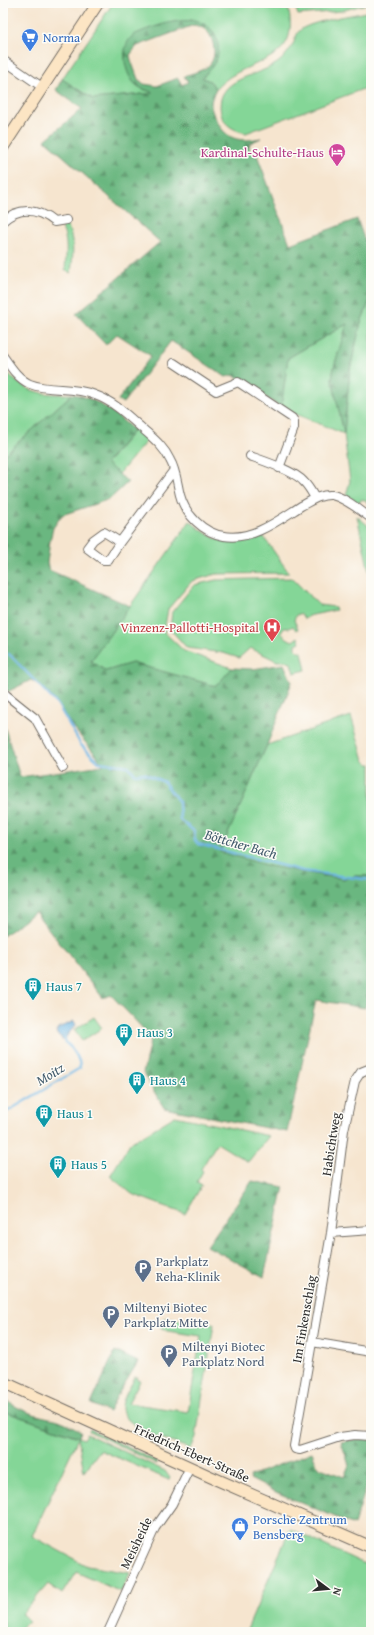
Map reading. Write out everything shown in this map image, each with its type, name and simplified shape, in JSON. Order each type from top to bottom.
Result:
[{"type":"main road","points":[[3,147],[98,3]]},
{"type":"main road","name":"Friedrich-Ebert-Straße","points":[[3,1382],[371,1547]]},
{"type":"street","points":[[3,60],[42,87]]},
{"type":"street","points":[[3,221],[10,215],[20,211],[29,210],[47,216],[54,222],[66,220]]},
{"type":"street","points":[[3,356],[14,372],[29,384],[47,388],[70,388],[96,395],[113,403],[164,449],[171,461],[180,497],[191,517],[208,531],[224,536],[239,537],[250,535],[315,498],[323,495],[337,497],[371,518]]},
{"type":"street","points":[[174,363],[216,391],[238,382],[292,418],[294,421],[294,428],[279,468]]},
{"type":"street","points":[[250,456],[293,474],[304,482],[315,498]]},
{"type":"street","points":[[120,542],[174,470]]},
{"type":"street","points":[[3,688],[5,694],[35,718],[63,768]]},
{"type":"street","name":"Habichtweg","points":[[331,1233],[344,1130],[352,1095],[356,1081],[361,1072],[371,1068]]},
{"type":"street","points":[[331,1233],[371,1230]]},
{"type":"street","name":"Im Finkenschlag","points":[[331,1233],[295,1436],[295,1449],[306,1449],[340,1437],[355,1435],[371,1436]]},
{"type":"street","points":[[312,1342],[371,1352]]},
{"type":"street","name":"Meisheide","points":[[108,1632],[155,1528],[172,1504],[190,1467]]},
{"type":"green space","points":[[113,3],[287,3],[290,24],[288,39],[280,50],[270,58],[242,70],[228,78],[216,89],[210,81],[202,78],[211,67],[216,57],[217,45],[213,31],[194,20],[173,22],[129,42],[125,52],[125,60],[142,89],[155,93],[93,99],[62,79]]},
{"type":"green space","points":[[294,3],[370,3],[341,11],[298,15]]},
{"type":"green space","points":[[371,11],[371,86],[246,133],[234,129],[225,122],[221,114],[220,101],[224,92],[240,79],[262,71],[281,60],[291,48],[297,34],[303,28],[326,20]]},
{"type":"green space","points":[[194,20],[211,29],[217,39],[218,51],[216,61],[202,78],[210,81],[216,89],[211,102],[214,115],[221,128],[230,136],[241,140],[261,138],[250,143],[249,148],[252,152],[256,152],[290,244],[357,219],[370,255],[371,254],[371,298],[361,322],[350,369],[344,434],[332,379],[334,367],[347,324],[288,358],[281,408],[233,375],[226,377],[171,341],[123,403],[118,400],[151,356],[117,334],[106,345],[76,314],[160,242],[45,140],[82,109],[56,90],[62,79],[93,99],[153,93],[138,87],[128,72],[125,52],[129,39],[142,31],[153,27],[178,21]],"holes":[[[194,25],[203,28],[210,35],[214,48],[213,57],[210,64],[201,70],[184,76],[188,82],[182,85],[178,78],[157,86],[144,84],[138,79],[130,55],[137,46]]]},
{"type":"green space","points":[[59,223],[67,225],[70,231],[73,255],[71,273],[65,270],[66,240]]},
{"type":"green space","points":[[371,298],[371,505],[362,499],[359,503],[346,495],[350,481],[344,434],[281,408],[288,358],[347,324],[334,367],[332,379],[344,432],[350,370],[361,322]]},
{"type":"green space","points":[[3,367],[10,376],[33,391],[51,394],[72,394],[3,456]]},
{"type":"green space","points":[[72,394],[98,403],[134,430],[106,463],[128,482],[110,499],[62,515],[53,528],[50,541],[47,563],[49,570],[130,606],[91,661],[106,671],[132,663],[216,686],[232,668],[253,669],[284,664],[292,682],[267,745],[220,852],[269,866],[343,879],[355,876],[371,876],[371,997],[368,997],[365,1008],[316,1000],[287,1132],[164,1108],[143,1073],[151,1037],[111,995],[103,998],[35,912],[3,936],[3,722],[20,777],[103,765],[46,690],[31,680],[7,692],[3,682],[3,588],[5,587],[3,586],[3,456]]},
{"type":"green space","points":[[136,428],[148,439],[119,474],[106,464]]},
{"type":"green space","points":[[357,516],[371,528],[371,576],[370,576]]},
{"type":"green space","points":[[190,521],[207,534],[223,541],[240,541],[261,533],[289,573],[216,574],[192,581],[168,609],[164,632],[184,651],[232,668],[216,686],[132,663],[106,671],[91,661]]},
{"type":"green space","points":[[292,578],[319,605],[335,607],[336,610],[308,616],[304,619],[302,615],[297,614],[294,620],[298,629],[296,630],[293,626],[284,628],[281,633],[293,641],[298,637],[300,642],[296,644],[296,649],[302,652],[306,670],[294,673],[291,663],[286,661],[277,661],[250,648],[239,658],[223,653],[187,648],[170,629],[172,612],[194,585],[216,580]]},
{"type":"green space","points":[[351,716],[364,760],[368,764],[371,764],[371,876],[355,876],[343,879],[269,866],[220,852],[267,745]]},
{"type":"green space","points":[[94,1017],[102,1028],[82,1041],[74,1030]]},
{"type":"green space","points":[[175,1116],[269,1136],[248,1162],[217,1143],[201,1169],[203,1171],[197,1182],[202,1185],[185,1214],[132,1194],[110,1176],[130,1143]]},
{"type":"green space","points":[[252,1181],[284,1187],[264,1277],[207,1246]]},
{"type":"green space","points":[[164,1318],[214,1324],[196,1437],[191,1449],[149,1433],[129,1421],[123,1414],[122,1406],[125,1395],[135,1377],[138,1377],[137,1380],[140,1381],[128,1403],[188,1412],[201,1336],[167,1331],[160,1327]]},
{"type":"green space","points":[[115,1351],[138,1362],[109,1412],[91,1404]]},
{"type":"green space","points":[[3,1397],[14,1406],[27,1412],[68,1424],[81,1431],[79,1437],[3,1411]]},
{"type":"green space","points":[[3,1411],[84,1439],[87,1434],[165,1471],[170,1478],[169,1480],[100,1450],[84,1472],[78,1438],[32,1536],[87,1566],[130,1573],[121,1592],[76,1572],[62,1594],[48,1584],[22,1614],[29,1621],[16,1632],[3,1632]]},
{"type":"green space","points":[[90,1429],[158,1462],[157,1464],[89,1431]]},
{"type":"green space","points":[[358,1439],[371,1440],[371,1473],[354,1525],[278,1493],[250,1479],[250,1476],[312,1452],[318,1467],[344,1477],[349,1465],[341,1442]]},
{"type":"green space","points":[[290,1529],[371,1567],[371,1632],[246,1632]]},
{"type":"water","points":[[74,1021],[76,1025],[65,1039],[62,1039],[56,1032],[59,1028]]},
{"type":"waterway","name":"Böttcher Bach","points":[[9,654],[58,705],[81,745],[99,762],[128,766],[135,774],[144,773],[164,782],[179,802],[180,820],[194,831],[195,840],[198,844],[303,871],[371,880]]},
{"type":"waterway","name":"Moitz","points":[[3,1114],[80,1068],[74,1051],[66,1043],[65,1039]]},
{"type":"place","name":"Norma","points":[[30,52]]},
{"type":"place","name":"Kardinal-Schulte-Haus","points":[[337,167]]},
{"type":"place","name":"Vinzenz-Pallotti-Hospital","points":[[272,642]]},
{"type":"place","name":"Haus 7","points":[[33,1001]]},
{"type":"place","name":"Haus 3","points":[[124,1047]]},
{"type":"place","name":"Haus 4","points":[[137,1095]]},
{"type":"place","name":"Haus 1","points":[[44,1128]]},
{"type":"place","name":"Haus 5","points":[[58,1179]]},
{"type":"place","name":"Parkplatz Reha-Klinik","points":[[143,1283]]},
{"type":"place","name":"Miltenyi Biotec Parkplatz Mitte","points":[[111,1329]]},
{"type":"place","name":"Miltenyi Biotec Parkplatz Nord","points":[[169,1368]]},
{"type":"place","name":"Porsche Zentrum Bensberg","points":[[240,1541]]}]
